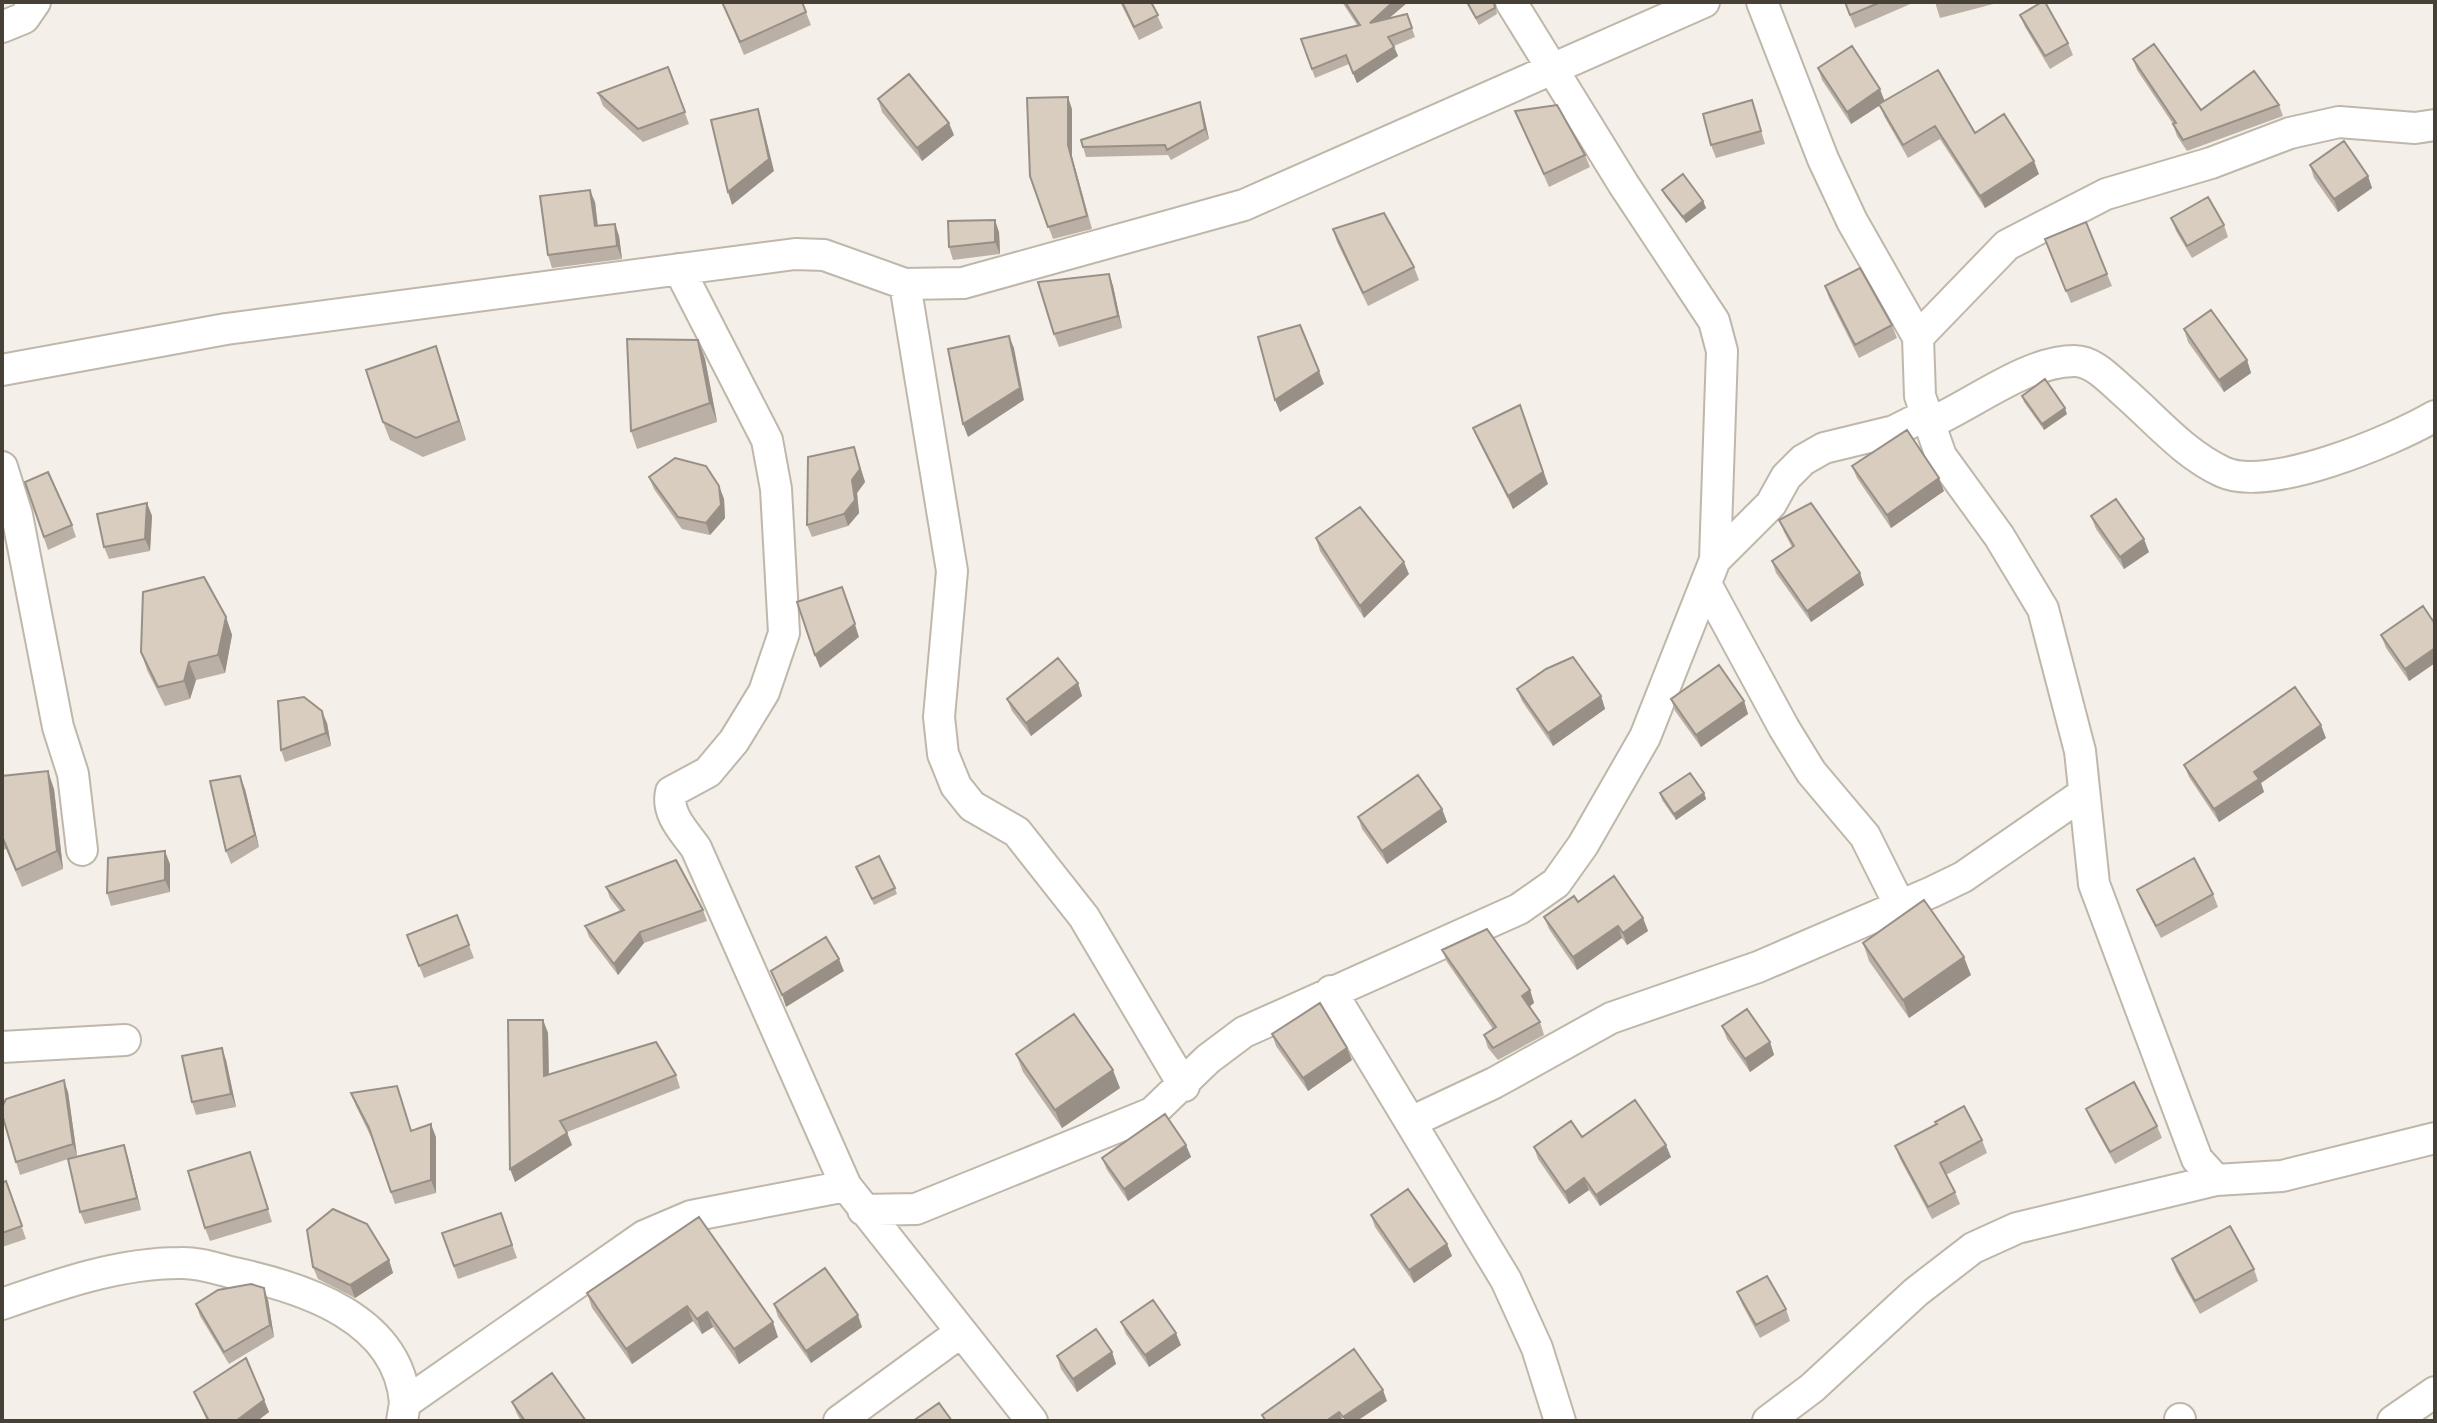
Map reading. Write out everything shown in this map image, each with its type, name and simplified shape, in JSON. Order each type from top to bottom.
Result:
[{"type":"street","points":[[2,27],[24,18],[35,2]]},
{"type":"street","points":[[2,1304],[80,1279],[132,1267],[183,1262],[272,1281],[346,1312],[374,1334],[399,1367],[404,1412],[644,1236],[691,1216],[854,1198],[916,1209],[1152,1113],[1184,1086],[1208,1059],[1244,1032],[1519,909],[1556,883],[1583,845],[1645,737],[1710,572],[1722,351],[1714,321],[1677,259],[1624,185],[1554,67],[1511,2]]},
{"type":"street","points":[[2,370],[226,329],[795,254],[824,255],[905,284],[963,283],[1244,205],[1704,2]]},
{"type":"street","points":[[1762,2],[1823,159],[1859,233],[1918,337],[1920,396],[1941,456],[1999,536],[2043,609],[2080,751],[2094,884],[2197,1159],[2216,1180]]},
{"type":"street","points":[[1918,337],[2007,245],[2106,194],[2211,163],[2290,133],[2339,122],[2415,128],[2435,125]]},
{"type":"street","points":[[679,269],[767,440],[776,489],[784,633],[764,692],[734,741],[708,772],[671,792],[668,803],[696,848],[854,1198],[1032,1421]]},
{"type":"street","points":[[905,284],[952,571],[939,717],[943,754],[956,786],[972,806],[1017,832],[1084,917],[1184,1086]]},
{"type":"street","points":[[1710,572],[1763,514],[1786,477],[1803,460],[1824,448],[1894,431],[1960,410],[2000,386],[2054,364],[2076,360],[2096,367],[2179,444],[2226,474],[2251,479],[2355,455],[2435,416]]},
{"type":"street","points":[[2,467],[17,515],[58,727],[73,774],[82,850]]},
{"type":"street","points":[[1710,572],[1784,728],[1811,772],[1865,836],[1900,906]]},
{"type":"street","points":[[1411,1122],[1494,1083],[1611,1018],[1758,967],[1963,877],[2083,794]]},
{"type":"street","points":[[1331,991],[1506,1280],[1537,1348],[1560,1421]]},
{"type":"street","points":[[2,1047],[125,1040]]},
{"type":"street","points":[[1768,1421],[1812,1388],[1916,1292],[1973,1248],[2017,1228],[2216,1180],[2282,1176],[2434,1140]]},
{"type":"street","points":[[839,1421],[961,1332]]},
{"type":"street","points":[[2393,1421],[2435,1392]]},
{"type":"building","points":[[722,2],[802,2],[806,12],[740,42]]},
{"type":"building","points":[[1122,2],[1151,2],[1158,15],[1134,27]]},
{"type":"building","points":[[1345,2],[1393,2],[1370,23],[1407,14],[1412,28],[1388,37],[1394,47],[1353,73],[1346,55],[1312,69],[1301,39],[1360,25]]},
{"type":"building","points":[[1467,2],[1494,2],[1495,8],[1476,18]]},
{"type":"building","points":[[1845,2],[1881,2],[1850,15]]},
{"type":"building","points":[[2045,2],[2068,43],[2045,56],[2020,15]]},
{"type":"building","points":[[2154,44],[2201,110],[2254,71],[2279,105],[2183,140],[2173,124],[2176,123],[2133,59]]},
{"type":"building","points":[[1852,46],[1880,89],[1847,112],[1818,68]]},
{"type":"building","points":[[668,67],[685,112],[638,129],[598,93]]},
{"type":"building","points":[[1938,70],[1975,133],[2004,114],[2034,161],[1980,196],[1935,126],[1903,145],[1879,104]]},
{"type":"building","points":[[909,74],[949,123],[917,148],[878,99]]},
{"type":"building","points":[[1068,97],[1068,145],[1087,216],[1048,227],[1030,176],[1027,98]]},
{"type":"building","points":[[1752,100],[1761,131],[1711,145],[1703,114]]},
{"type":"building","points":[[1200,102],[1205,129],[1167,150],[1165,145],[1083,147],[1081,140]]},
{"type":"building","points":[[1557,105],[1585,155],[1544,174],[1515,111]]},
{"type":"building","points":[[758,109],[769,159],[728,192],[711,120]]},
{"type":"building","points":[[2344,141],[2368,176],[2334,199],[2310,165]]},
{"type":"building","points":[[1683,174],[1703,201],[1683,217],[1662,190]]},
{"type":"building","points":[[590,190],[595,226],[615,224],[617,246],[548,255],[540,196]]},
{"type":"building","points":[[2208,197],[2224,225],[2187,246],[2171,218]]},
{"type":"building","points":[[1384,213],[1414,267],[1363,293],[1333,229]]},
{"type":"building","points":[[995,220],[995,242],[949,247],[948,221]]},
{"type":"building","points":[[2086,222],[2107,274],[2066,291],[2045,239]]},
{"type":"building","points":[[1860,268],[1892,325],[1855,345],[1825,286]]},
{"type":"building","points":[[1109,274],[1118,316],[1054,334],[1038,282]]},
{"type":"building","points":[[2211,310],[2247,360],[2219,380],[2184,329]]},
{"type":"building","points":[[1300,325],[1319,371],[1275,400],[1258,337]]},
{"type":"building","points":[[1009,336],[1020,388],[963,424],[948,349]]},
{"type":"building","points":[[627,339],[698,340],[710,403],[631,431]]},
{"type":"building","points":[[436,346],[459,421],[416,438],[383,422],[366,370]]},
{"type":"building","points":[[2045,379],[2065,408],[2042,424],[2022,396]]},
{"type":"building","points":[[1520,405],[1543,472],[1508,496],[1473,428]]},
{"type":"building","points":[[1907,430],[1939,478],[1887,515],[1852,466]]},
{"type":"building","points":[[854,447],[860,469],[852,480],[855,500],[844,514],[807,525],[808,457]]},
{"type":"building","points":[[675,458],[706,466],[719,486],[721,505],[706,523],[678,517],[649,477]]},
{"type":"building","points":[[48,472],[72,525],[44,537],[25,482]]},
{"type":"building","points":[[2116,499],[2144,539],[2120,557],[2091,516]]},
{"type":"building","points":[[147,503],[145,539],[104,547],[97,514]]},
{"type":"building","points":[[1811,503],[1860,573],[1807,611],[1772,561],[1794,546],[1779,520]]},
{"type":"building","points":[[1360,507],[1404,562],[1360,606],[1316,538]]},
{"type":"building","points":[[204,577],[226,617],[218,655],[189,662],[184,681],[158,687],[141,652],[143,592]]},
{"type":"building","points":[[842,587],[855,624],[815,655],[797,602]]},
{"type":"building","points":[[2423,606],[2435,624],[2435,648],[2405,669],[2381,635]]},
{"type":"building","points":[[1573,657],[1601,696],[1548,733],[1517,689],[1546,669]]},
{"type":"building","points":[[1058,658],[1078,683],[1026,723],[1007,699]]},
{"type":"building","points":[[1719,665],[1744,701],[1696,735],[1671,699]]},
{"type":"building","points":[[2295,687],[2321,725],[2254,772],[2259,779],[2214,809],[2184,765]]},
{"type":"building","points":[[304,697],[322,711],[326,733],[281,750],[278,701]]},
{"type":"building","points":[[48,771],[57,851],[16,870],[2,836],[2,776]]},
{"type":"building","points":[[1690,773],[1704,793],[1674,814],[1660,793]]},
{"type":"building","points":[[1418,775],[1442,809],[1382,851],[1358,817]]},
{"type":"building","points":[[240,776],[255,835],[226,851],[210,781]]},
{"type":"building","points":[[165,851],[165,880],[107,893],[108,858]]},
{"type":"building","points":[[879,856],[895,888],[872,899],[856,867]]},
{"type":"building","points":[[2194,858],[2213,894],[2156,926],[2137,890]]},
{"type":"building","points":[[676,860],[703,910],[640,932],[614,964],[585,926],[624,910],[606,887]]},
{"type":"building","points":[[1614,876],[1643,918],[1623,933],[1618,926],[1573,957],[1544,917],[1574,896],[1578,902]]},
{"type":"building","points":[[1924,900],[1964,957],[1903,1000],[1863,943]]},
{"type":"building","points":[[457,915],[469,945],[419,966],[407,935]]},
{"type":"building","points":[[1487,929],[1530,990],[1522,996],[1540,1022],[1493,1048],[1484,1035],[1496,1027],[1442,950]]},
{"type":"building","points":[[826,937],[839,959],[782,995],[771,971]]},
{"type":"building","points":[[1320,1003],[1347,1048],[1303,1078],[1272,1034]]},
{"type":"building","points":[[1747,1009],[1770,1042],[1745,1059],[1722,1026]]},
{"type":"building","points":[[1074,1014],[1113,1070],[1055,1110],[1016,1054]]},
{"type":"building","points":[[508,1020],[543,1020],[544,1076],[656,1042],[676,1075],[560,1121],[567,1133],[510,1169]]},
{"type":"building","points":[[222,1048],[231,1094],[192,1102],[182,1056]]},
{"type":"building","points":[[64,1080],[73,1144],[16,1162],[2,1114],[6,1099]]},
{"type":"building","points":[[2134,1082],[2157,1126],[2110,1152],[2086,1109]]},
{"type":"building","points":[[397,1086],[411,1131],[431,1124],[431,1180],[391,1192],[369,1128],[351,1093]]},
{"type":"building","points":[[1635,1100],[1666,1145],[1596,1195],[1584,1178],[1565,1192],[1534,1147],[1571,1121],[1582,1137]]},
{"type":"building","points":[[1964,1106],[1982,1140],[1940,1163],[1955,1192],[1928,1207],[1895,1146]]},
{"type":"building","points":[[1165,1114],[1186,1145],[1124,1189],[1102,1158]]},
{"type":"building","points":[[124,1145],[137,1198],[80,1212],[68,1159]]},
{"type":"building","points":[[250,1152],[268,1209],[205,1228],[188,1171]]},
{"type":"building","points":[[6,1181],[22,1226],[2,1233],[2,1183]]},
{"type":"building","points":[[1408,1189],[1447,1244],[1409,1270],[1371,1215]]},
{"type":"building","points":[[333,1209],[367,1224],[389,1260],[350,1285],[313,1267],[307,1230]]},
{"type":"building","points":[[501,1213],[512,1245],[454,1266],[442,1233]]},
{"type":"building","points":[[699,1217],[773,1322],[734,1349],[707,1312],[697,1319],[687,1306],[626,1349],[587,1293]]},
{"type":"building","points":[[2230,1226],[2254,1269],[2195,1301],[2172,1259]]},
{"type":"building","points":[[825,1268],[858,1315],[806,1351],[774,1304]]},
{"type":"building","points":[[1767,1276],[1786,1309],[1756,1325],[1737,1292]]},
{"type":"building","points":[[251,1284],[264,1288],[270,1325],[224,1352],[196,1304],[218,1290]]},
{"type":"building","points":[[1153,1300],[1176,1333],[1145,1355],[1121,1322]]},
{"type":"building","points":[[1096,1329],[1112,1352],[1073,1379],[1057,1356]]},
{"type":"building","points":[[1354,1349],[1383,1390],[1343,1417],[1339,1412],[1326,1421],[1266,1421],[1262,1415]]},
{"type":"building","points":[[246,1358],[264,1400],[236,1421],[209,1421],[194,1392]]},
{"type":"building","points":[[552,1373],[586,1421],[525,1421],[512,1402]]},
{"type":"building","points":[[939,1403],[952,1421],[913,1421]]}]
